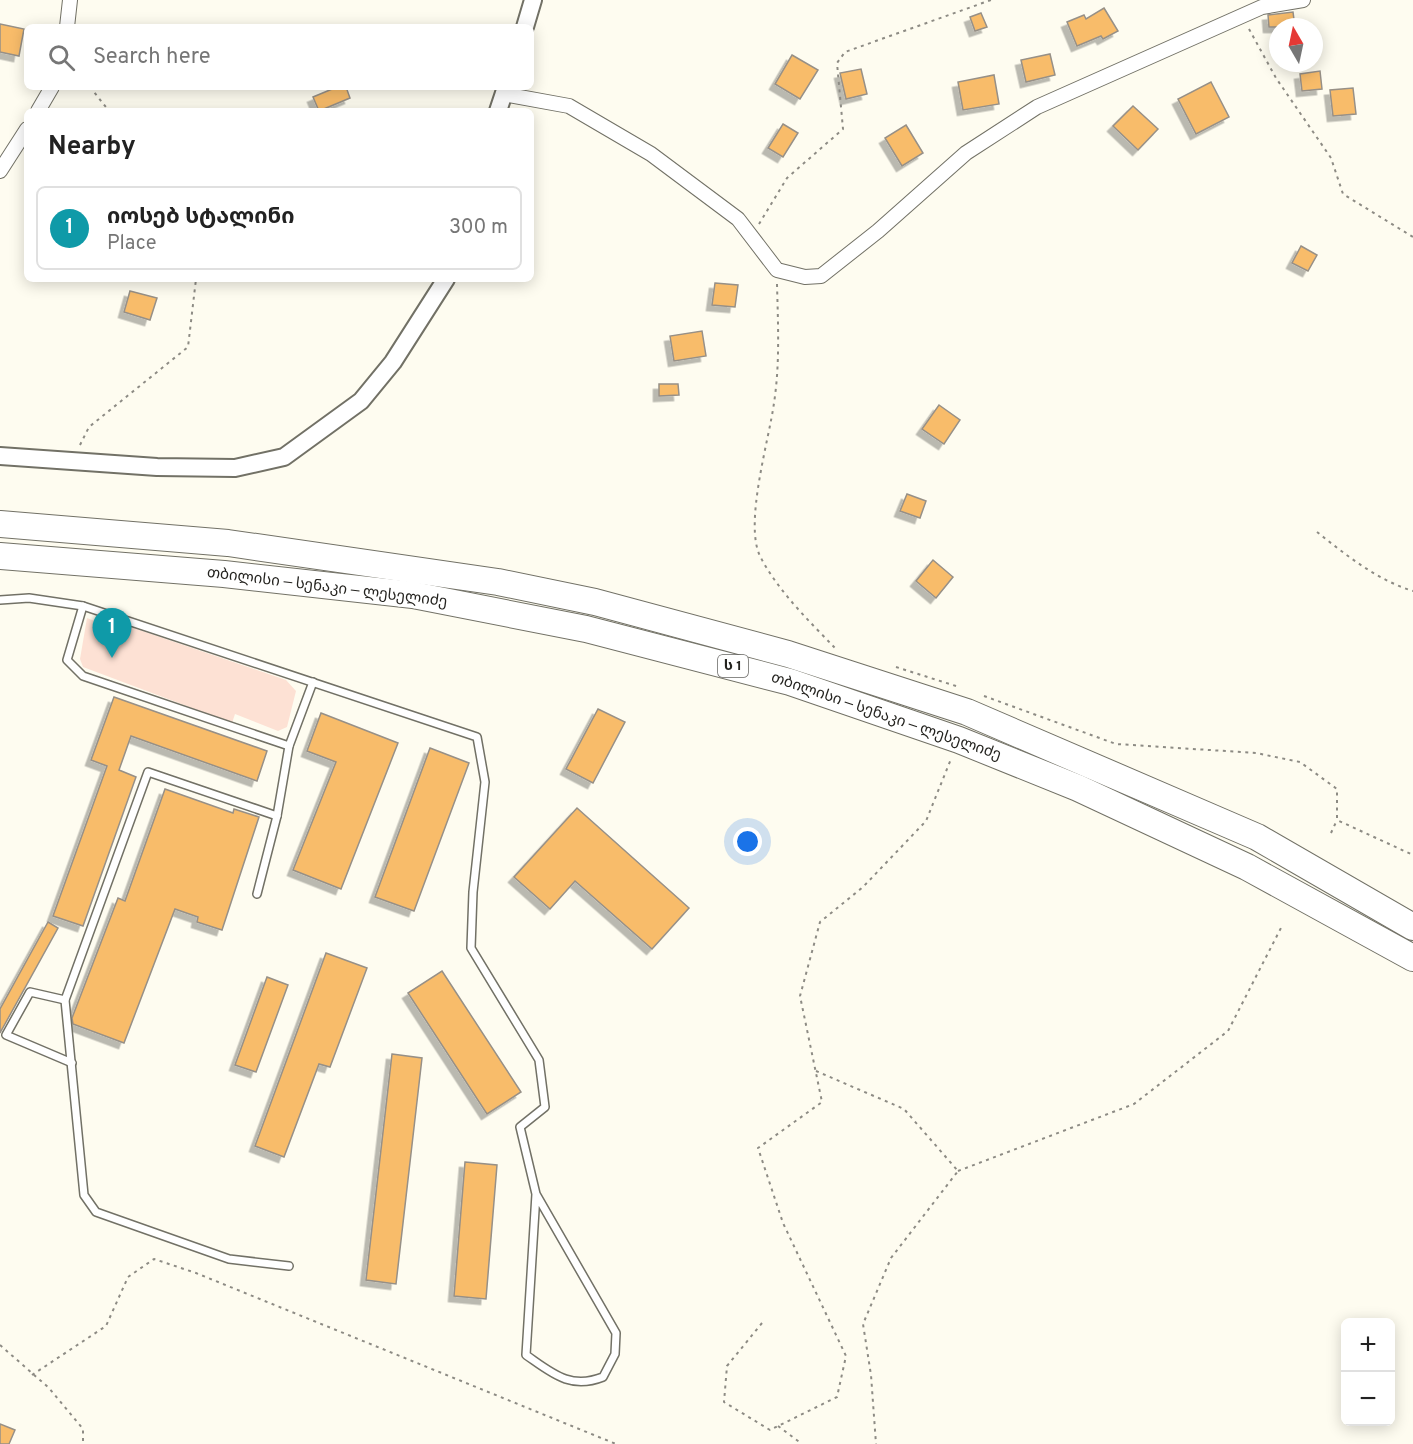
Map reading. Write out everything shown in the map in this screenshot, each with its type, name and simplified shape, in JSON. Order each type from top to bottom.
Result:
[{"type":"highway","name":"თბილისი — სენაკი — ლესელიძე","points":[[0,524],[228,543],[498,582],[595,602],[788,654],[967,712],[1246,832],[1413,927]]},
{"type":"highway","name":"თბილისი — სენაკი — ლესელიძე","points":[[0,556],[224,574],[424,597],[586,629],[790,682],[959,740],[1078,788],[1246,867],[1413,958]]},
{"type":"street","points":[[67,24],[70,0]]},
{"type":"street","points":[[526,24],[533,0]]},
{"type":"street","points":[[499,108],[505,91],[569,106],[651,154],[738,219],[777,270],[805,277],[821,276],[878,231],[966,153],[1037,107],[1262,7],[1303,0]]},
{"type":"street","points":[[40,108],[50,90]]},
{"type":"street","points":[[0,171],[24,134]]},
{"type":"street","points":[[0,456],[157,467],[235,468],[284,457],[361,401],[393,362],[444,282]]},
{"type":"lane","points":[[0,600],[29,598],[83,606],[477,737],[484,782],[472,892],[471,948],[539,1060],[545,1107],[520,1127],[536,1194],[616,1333],[615,1354],[603,1377],[587,1383],[556,1377],[526,1354],[536,1194]]},
{"type":"lane","points":[[83,606],[67,660],[83,676],[289,746]]},
{"type":"lane","points":[[257,894],[277,816],[289,746],[313,682]]},
{"type":"lane","points":[[277,816],[148,771],[65,1000],[84,1195],[96,1212],[229,1259],[289,1266]]},
{"type":"lane","points":[[65,1000],[30,992],[6,1035],[72,1063]]},
{"type":"path","points":[[751,236],[787,178],[843,129],[837,63],[845,52],[991,0]]},
{"type":"path","points":[[1241,16],[1276,78],[1331,158],[1343,194],[1413,237]]},
{"type":"path","points":[[92,90],[108,108]]},
{"type":"path","points":[[777,270],[778,348],[774,402],[755,512],[759,555],[796,608],[837,650]]},
{"type":"path","points":[[73,461],[89,427],[188,347],[196,282]]},
{"type":"path","points":[[1317,532],[1355,562],[1398,587],[1413,591]]},
{"type":"path","points":[[887,665],[908,668],[963,688]]},
{"type":"path","points":[[974,692],[1116,744],[1256,753],[1300,762],[1337,789],[1337,820],[1331,833]]},
{"type":"path","points":[[762,1323],[727,1366],[724,1402],[770,1430],[837,1397],[846,1356],[783,1223],[758,1148],[822,1102],[800,996],[820,922],[864,887],[926,821],[959,740]]},
{"type":"path","points":[[1337,820],[1413,855]]},
{"type":"path","points":[[876,1444],[871,1375],[863,1324],[891,1258],[958,1172],[1134,1104],[1228,1031],[1282,926]]},
{"type":"path","points":[[816,1071],[904,1109],[958,1172]]},
{"type":"path","points":[[32,1375],[106,1326],[129,1277],[154,1259],[196,1273],[616,1444]]},
{"type":"path","points":[[0,1345],[49,1388],[83,1429],[84,1444]]},
{"type":"path","points":[[778,1426],[802,1444]]},
{"type":"shaded area","points":[[87,618],[110,627],[113,621],[286,680],[296,691],[287,727],[278,731],[235,714],[232,723],[83,667],[80,659]]},
{"type":"building","points":[[1104,8],[1118,31],[1103,39],[1101,36],[1077,46],[1067,22],[1084,15],[1086,19]]},
{"type":"building","points":[[1293,12],[1294,18],[1269,18],[1269,27],[1268,15]]},
{"type":"building","points":[[981,13],[987,27],[975,31],[970,17]]},
{"type":"building","points":[[0,24],[24,29],[19,56],[0,52]]},
{"type":"building","points":[[1050,54],[1055,75],[1026,82],[1021,60]]},
{"type":"building","points":[[792,55],[818,70],[800,99],[775,84]]},
{"type":"building","points":[[861,69],[867,94],[846,99],[840,73]]},
{"type":"building","points":[[1320,72],[1322,89],[1302,91],[1300,74]]},
{"type":"building","points":[[994,75],[999,104],[963,110],[958,82]]},
{"type":"building","points":[[1211,82],[1229,117],[1196,134],[1178,99]]},
{"type":"building","points":[[1353,88],[1356,114],[1333,116],[1330,90]]},
{"type":"building","points":[[330,90],[347,90],[350,98],[326,108],[318,108],[313,97]]},
{"type":"building","points":[[1133,106],[1158,129],[1138,150],[1113,126]]},
{"type":"building","points":[[783,124],[798,133],[783,157],[768,148]]},
{"type":"building","points":[[906,125],[923,153],[902,166],[885,138]]},
{"type":"building","points":[[1301,246],[1317,255],[1308,271],[1292,263]]},
{"type":"building","points":[[715,283],[738,285],[735,307],[712,305]]},
{"type":"building","points":[[130,291],[157,298],[150,320],[124,312]]},
{"type":"building","points":[[702,331],[706,356],[674,361],[670,336]]},
{"type":"building","points":[[659,384],[678,384],[679,395],[659,396]]},
{"type":"building","points":[[939,405],[960,420],[944,444],[922,429]]},
{"type":"building","points":[[907,494],[926,501],[920,518],[900,511]]},
{"type":"building","points":[[933,560],[953,577],[936,598],[916,581]]},
{"type":"building","points":[[114,697],[267,751],[257,781],[131,736],[119,770],[136,777],[83,926],[53,916],[107,766],[91,760]]},
{"type":"building","points":[[598,709],[625,722],[593,783],[566,769]]},
{"type":"building","points":[[321,713],[398,743],[341,889],[293,870],[336,762],[307,751]]},
{"type":"building","points":[[430,748],[469,763],[414,911],[375,897]]},
{"type":"building","points":[[165,789],[233,813],[234,809],[259,817],[222,930],[197,922],[198,917],[175,909],[124,1043],[73,1024],[72,1018],[118,898],[125,901]]},
{"type":"building","points":[[577,808],[689,908],[652,949],[575,881],[550,909],[514,877]]},
{"type":"building","points":[[48,922],[58,928],[0,1033],[0,1009]]},
{"type":"building","points":[[326,953],[367,968],[330,1067],[319,1064],[284,1157],[255,1146]]},
{"type":"building","points":[[442,971],[521,1092],[487,1114],[408,993]]},
{"type":"building","points":[[267,977],[288,985],[256,1072],[235,1065]]},
{"type":"building","points":[[392,1054],[422,1058],[396,1284],[366,1280]]},
{"type":"building","points":[[465,1162],[497,1165],[486,1299],[454,1296]]},
{"type":"building","points":[[0,1424],[15,1430],[9,1444],[0,1444]]},
{"type":"place","name":"იოსებ სტალინი","points":[[112,658]]}]
